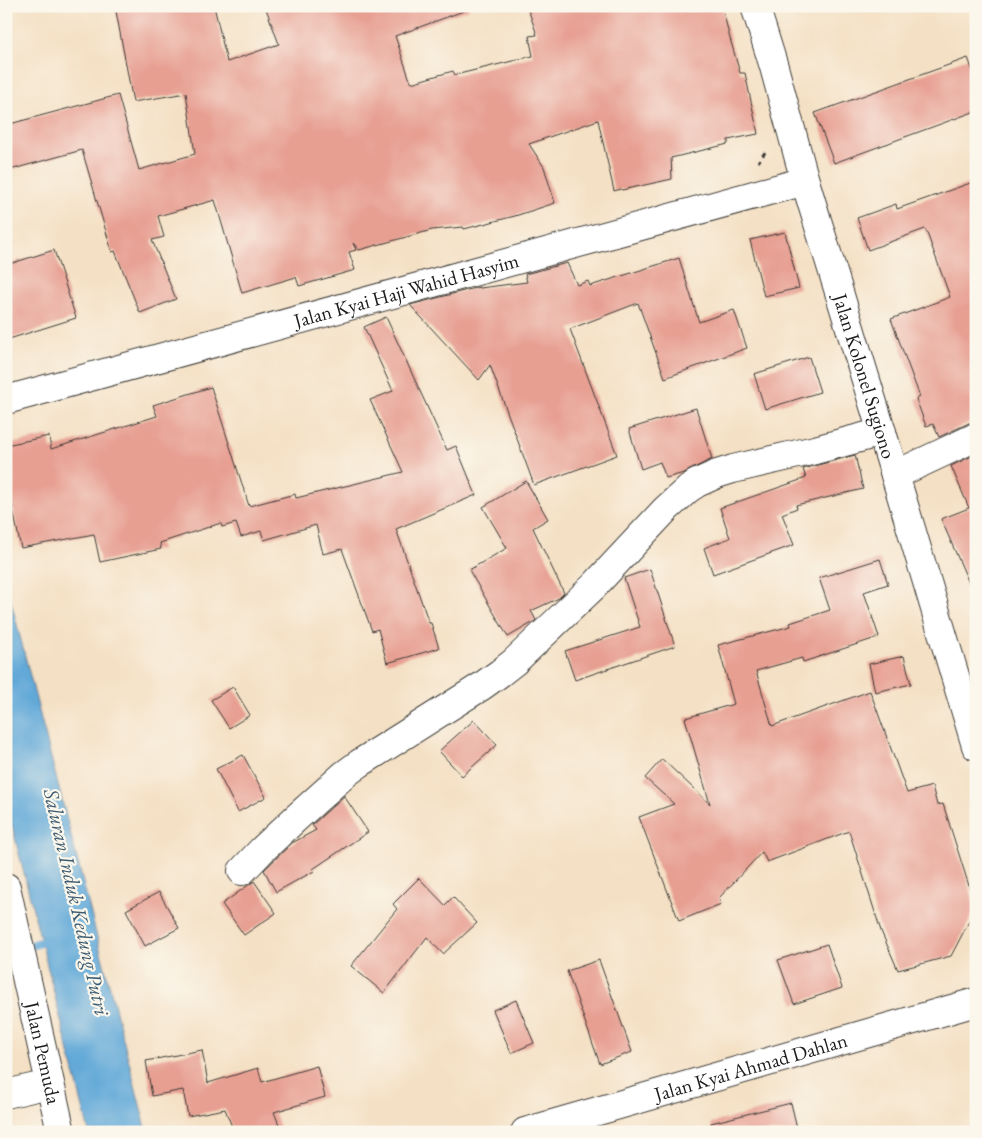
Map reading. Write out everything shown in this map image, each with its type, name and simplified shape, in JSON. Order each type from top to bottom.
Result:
[{"type":"street","name":"Jalan Kolonel Sugiono","points":[[755,6],[774,67],[805,181],[976,746]]},
{"type":"street","name":"Jalan Kyai Haji Wahid Hasyim","points":[[6,400],[805,181]]},
{"type":"street","points":[[242,871],[262,850],[345,774],[482,686],[514,662],[594,586],[666,509],[688,489],[717,474],[882,432]]},
{"type":"street","points":[[895,474],[976,437]]},
{"type":"street","name":"Jalan Pemuda","points":[[6,887],[61,1132]]},
{"type":"street","name":"Jalan Kyai Ahmad Dahlan","points":[[525,1132],[976,1002]]},
{"type":"street","points":[[6,1094],[49,1084]]},
{"type":"path","points":[[757,164],[767,150]]},
{"type":"water","name":"Saluran Induk Kedung Putri","points":[[6,582],[147,1132],[89,1132],[6,802]]},
{"type":"building","points":[[115,6],[214,6],[227,62],[279,44],[265,6],[468,6],[469,9],[395,36],[411,83],[453,71],[455,75],[533,56],[529,36],[537,35],[527,6],[722,6],[740,73],[745,73],[758,134],[728,140],[728,144],[671,158],[672,179],[614,191],[598,120],[529,144],[544,167],[555,203],[515,216],[464,229],[463,227],[432,230],[359,250],[353,243],[356,250],[349,252],[355,270],[299,286],[296,277],[242,293],[215,200],[158,216],[164,237],[152,240],[176,299],[140,313],[115,251],[112,252],[82,150],[6,171],[6,125],[118,95],[139,170],[195,154],[186,93],[133,102]]},
{"type":"building","points":[[968,58],[976,79],[976,111],[834,163],[815,113]]},
{"type":"building","points":[[976,181],[976,422],[969,423],[939,437],[933,424],[926,426],[916,399],[920,397],[891,319],[950,297],[927,233],[925,229],[868,250],[857,218],[896,204],[897,209]]},
{"type":"building","points":[[785,232],[799,288],[764,296],[750,240]]},
{"type":"building","points":[[54,250],[76,318],[6,340],[6,265]]},
{"type":"building","points":[[679,258],[699,322],[734,310],[747,348],[665,378],[638,303],[570,329],[617,455],[534,485],[490,365],[479,380],[410,305],[479,287],[527,282],[525,274],[567,263],[577,285],[588,281],[590,286]]},
{"type":"building","points":[[386,317],[447,450],[456,446],[476,495],[396,529],[439,648],[387,663],[378,629],[372,631],[342,549],[323,554],[316,525],[264,540],[261,531],[241,537],[236,523],[222,527],[221,523],[160,543],[161,549],[100,562],[94,534],[21,548],[6,477],[6,445],[49,436],[51,449],[157,416],[153,405],[211,387],[249,506],[295,494],[296,498],[403,472],[370,400],[393,391],[364,327]]},
{"type":"building","points":[[809,357],[820,392],[765,409],[754,374]]},
{"type":"building","points":[[696,408],[712,459],[684,473],[666,478],[660,462],[641,469],[629,429]]},
{"type":"building","points":[[976,454],[976,599],[941,519],[969,508],[951,466]]},
{"type":"building","points":[[855,455],[863,489],[796,505],[797,508],[782,514],[794,545],[713,574],[704,548],[730,538],[720,508],[806,478],[803,469]]},
{"type":"building","points":[[526,481],[548,519],[533,528],[564,593],[559,598],[531,611],[536,620],[508,637],[469,570],[507,548],[483,507]]},
{"type":"building","points":[[880,559],[888,584],[864,592],[879,637],[803,662],[802,658],[756,671],[772,726],[870,691],[907,793],[932,786],[937,805],[943,804],[976,908],[951,956],[898,970],[881,931],[849,831],[767,862],[762,852],[719,898],[721,904],[679,921],[639,817],[674,804],[645,778],[662,759],[710,804],[685,718],[734,704],[718,645],[791,626],[790,623],[830,610],[819,578]]},
{"type":"building","points":[[650,569],[675,646],[575,680],[565,651],[640,627],[624,578]]},
{"type":"building","points":[[904,656],[911,684],[875,692],[869,664]]},
{"type":"building","points":[[233,687],[250,715],[229,728],[211,700]]},
{"type":"building","points":[[474,720],[497,745],[462,776],[439,751]]},
{"type":"building","points":[[243,755],[266,797],[238,812],[216,769]]},
{"type":"building","points":[[344,796],[368,832],[313,869],[314,871],[276,892],[264,870],[292,843],[316,830],[312,825]]},
{"type":"building","points":[[419,878],[445,905],[453,897],[477,923],[443,954],[427,937],[384,993],[351,966],[397,909],[393,904]]},
{"type":"building","points":[[254,881],[276,913],[244,935],[222,904]]},
{"type":"building","points":[[159,892],[179,928],[145,946],[126,910]]},
{"type":"building","points":[[827,944],[842,988],[794,1004],[778,960]]},
{"type":"building","points":[[599,960],[632,1052],[600,1064],[567,971]]},
{"type":"building","points":[[516,1000],[534,1043],[511,1053],[493,1010]]},
{"type":"building","points":[[202,1050],[208,1083],[258,1068],[262,1082],[317,1066],[325,1097],[274,1112],[282,1132],[234,1132],[225,1109],[188,1116],[183,1090],[152,1096],[146,1061]]},
{"type":"building","points":[[791,1103],[798,1132],[712,1132],[711,1123]]},
{"type":"waterway","points":[[6,953],[52,939]]}]
